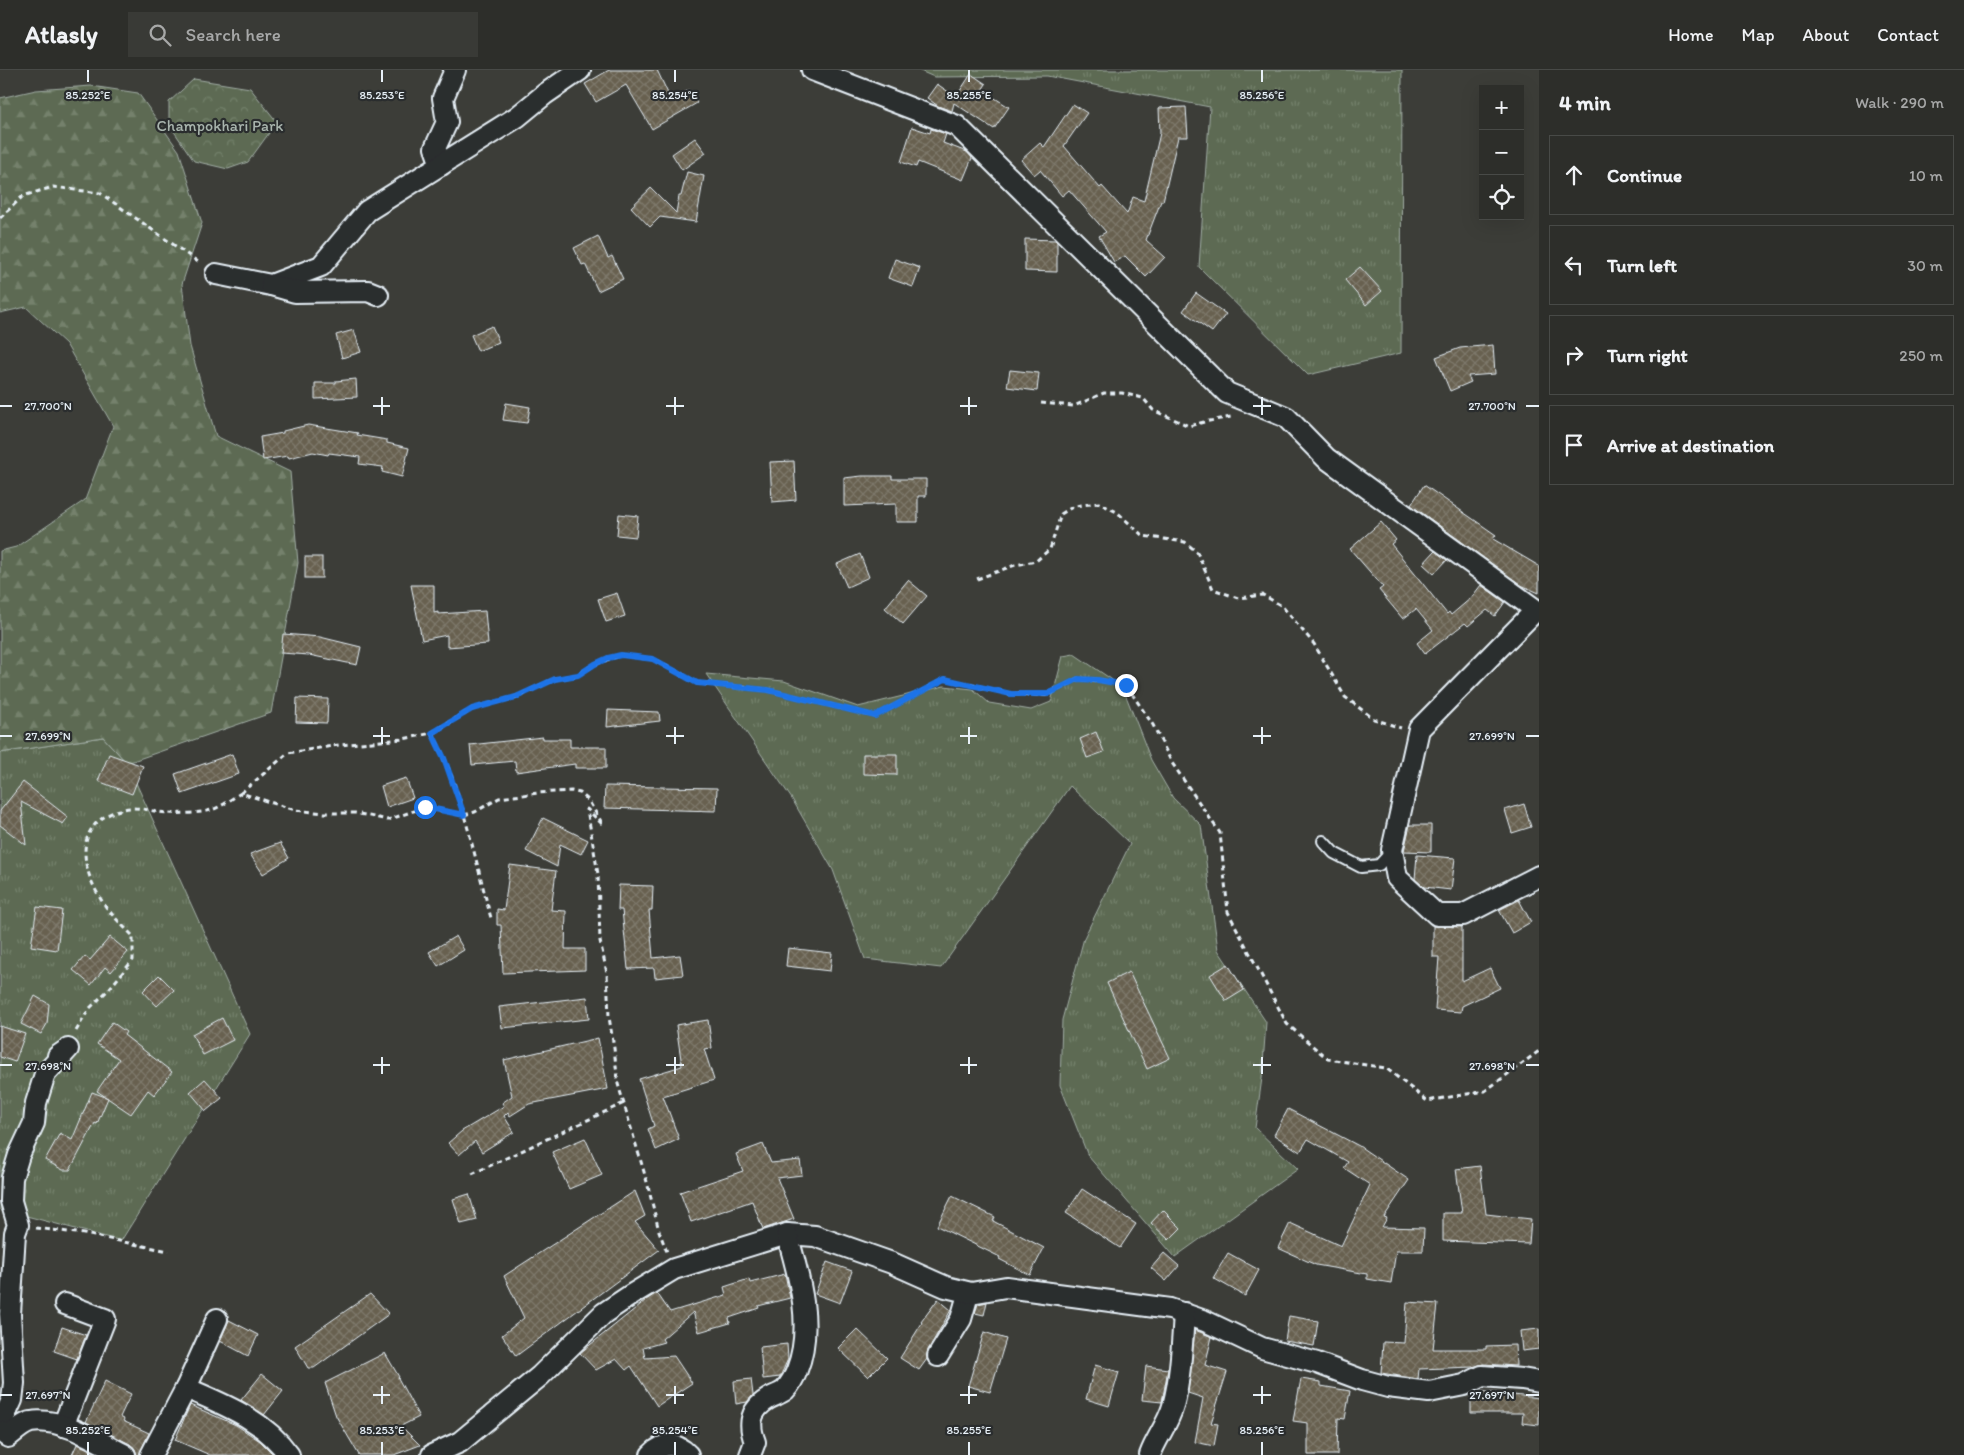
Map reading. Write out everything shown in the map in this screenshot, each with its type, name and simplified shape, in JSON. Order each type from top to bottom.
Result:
[{"type":"street","points":[[441,165],[435,148],[448,122],[443,98],[455,70]]},
{"type":"street","points":[[271,285],[321,266],[367,211],[517,117],[545,94],[580,70]]},
{"type":"street","points":[[812,70],[957,126],[1227,392],[1286,417],[1326,458],[1536,610],[1419,729],[1392,850],[1397,878],[1437,915],[1463,915],[1539,876]]},
{"type":"street","points":[[216,274],[295,292],[368,291],[378,295]]},
{"type":"street","points":[[0,1426],[12,1400],[14,1382],[10,1314],[18,1225],[10,1201],[12,1178],[19,1155],[34,1123],[36,1103],[44,1074],[68,1049],[58,1056]]},
{"type":"street","points":[[750,1455],[755,1442],[750,1428],[753,1414],[765,1401],[785,1390],[797,1371],[803,1343],[803,1307],[798,1275],[787,1234]]},
{"type":"street","points":[[432,1455],[460,1442],[540,1376],[604,1313],[674,1269],[787,1234],[815,1236],[892,1262],[946,1287],[971,1293],[1006,1287],[1170,1309],[1205,1321],[1262,1348],[1317,1363],[1362,1380],[1388,1387],[1429,1392],[1464,1385],[1482,1376],[1539,1382]]},
{"type":"street","points":[[938,1356],[961,1319],[966,1298],[971,1293]]},
{"type":"street","points":[[63,1426],[105,1319],[65,1304]]},
{"type":"street","points":[[1150,1455],[1173,1406],[1179,1377],[1184,1313]]},
{"type":"street","points":[[150,1455],[186,1388],[217,1319]]},
{"type":"street","points":[[186,1388],[235,1410],[267,1429],[289,1455]]},
{"type":"street","points":[[0,1430],[8,1437],[29,1422],[51,1423],[79,1431],[125,1455]]},
{"type":"street","points":[[650,1455],[661,1446],[682,1448],[688,1455]]},
{"type":"lane","points":[[1323,841],[1334,853],[1361,867],[1380,865],[1392,850]]},
{"type":"path","points":[[0,218],[22,196],[53,187],[100,193],[216,274]]},
{"type":"path","points":[[1041,403],[1074,406],[1104,393],[1122,393],[1143,398],[1153,410],[1189,426],[1229,417],[1236,418]]},
{"type":"path","points":[[977,579],[1015,565],[1036,561],[1050,550],[1061,514],[1074,506],[1099,503],[1116,512],[1143,536],[1185,542],[1197,552],[1213,589],[1238,598],[1263,595],[1282,606],[1314,644],[1345,697],[1374,719],[1398,728],[1419,729]]},
{"type":"path","points":[[58,1056],[89,1009],[134,960],[134,936],[99,897],[85,866],[84,851],[88,833],[102,817],[122,809],[144,808],[168,814],[212,810],[242,793],[288,753],[339,745],[402,739],[432,733],[472,709],[516,697],[555,679],[578,675],[595,664],[621,655],[653,659],[697,683],[768,690],[875,716],[945,679],[1011,694],[1048,694],[1078,679],[1126,685],[1153,726],[1172,763],[1220,833],[1228,912],[1287,1024],[1328,1060],[1386,1068],[1427,1101],[1485,1091],[1539,1051]]},
{"type":"path","points":[[432,733],[444,758],[464,815],[491,918]]},
{"type":"path","points":[[242,793],[295,810],[324,813],[355,812],[388,820],[425,807],[464,815],[475,812],[499,798],[538,793],[571,791],[580,793],[588,800],[604,826],[586,809],[598,874],[600,942],[607,973],[609,1017],[618,1084],[659,1231],[674,1269]]},
{"type":"path","points":[[472,1174],[624,1103]]},
{"type":"path","points":[[18,1225],[84,1234],[169,1251]]},
{"type":"green space","points":[[918,70],[1402,70],[1401,353],[1308,375],[1199,267],[1210,107],[1047,76],[934,77]]},
{"type":"green space","name":"Champokhari Park","points":[[194,79],[250,88],[277,122],[248,162],[228,169],[194,161],[169,124],[169,102]]},
{"type":"green space","points":[[91,86],[138,93],[179,151],[202,223],[182,284],[190,346],[216,436],[290,472],[298,563],[271,713],[127,763],[103,737],[0,753],[0,551],[16,547],[85,500],[113,426],[66,344],[26,307],[0,313],[0,98],[36,90]]},
{"type":"green space","points":[[1074,654],[1111,679],[1126,696],[1151,760],[1173,798],[1201,825],[1218,950],[1266,1022],[1262,1078],[1255,1128],[1298,1169],[1175,1257],[1088,1156],[1060,1085],[1062,1020],[1084,938],[1130,844],[1070,786],[941,968],[865,959],[833,870],[792,799],[706,674],[784,681],[858,707],[944,686],[973,689],[989,703],[1031,710],[1051,702],[1063,656]]},
{"type":"green space","points":[[103,737],[127,763],[250,1034],[121,1241],[0,1209],[0,753]]},
{"type":"building","points":[[609,70],[657,70],[671,100],[689,90],[697,103],[652,129],[626,85],[596,102],[585,84]]},
{"type":"building","points":[[971,74],[986,84],[982,90],[1009,107],[994,129],[954,103],[952,111],[938,106],[927,98],[937,84],[956,97]]},
{"type":"building","points":[[1073,104],[1087,113],[1064,146],[1100,188],[1102,186],[1127,214],[1133,197],[1144,201],[1160,133],[1159,108],[1186,107],[1188,137],[1178,137],[1163,201],[1161,201],[1146,240],[1165,257],[1146,277],[1125,256],[1114,262],[1099,236],[1106,232],[1069,190],[1062,196],[1040,170],[1034,175],[1021,160],[1040,143],[1044,147]]},
{"type":"building","points":[[912,127],[930,133],[931,129],[946,134],[943,143],[967,152],[972,158],[963,180],[918,162],[916,167],[901,162]]},
{"type":"building","points":[[695,138],[706,153],[682,170],[672,154]]},
{"type":"building","points":[[687,172],[704,176],[696,222],[660,217],[650,227],[631,207],[651,188],[676,213],[679,196],[681,196]]},
{"type":"building","points":[[598,236],[608,258],[612,256],[623,279],[598,291],[585,264],[582,265],[574,248]]},
{"type":"building","points":[[1025,239],[1055,240],[1057,242],[1057,272],[1025,271]]},
{"type":"building","points":[[895,259],[920,268],[913,287],[888,278]]},
{"type":"building","points":[[1360,267],[1382,291],[1366,305],[1345,280]]},
{"type":"building","points":[[1196,293],[1226,314],[1212,332],[1183,311]]},
{"type":"building","points":[[492,326],[499,342],[478,351],[471,335]]},
{"type":"building","points":[[354,330],[361,352],[342,358],[336,335]]},
{"type":"building","points":[[1493,345],[1495,374],[1468,376],[1471,382],[1450,391],[1436,357],[1460,348]]},
{"type":"building","points":[[1010,370],[1039,373],[1037,391],[1007,387]]},
{"type":"building","points":[[356,379],[357,397],[315,399],[315,383],[336,383],[336,381]]},
{"type":"building","points":[[506,403],[530,407],[527,423],[503,420]]},
{"type":"building","points":[[308,425],[358,433],[357,435],[387,440],[387,443],[409,448],[402,477],[382,472],[383,467],[359,464],[360,457],[329,453],[328,455],[313,452],[289,458],[288,456],[263,460],[260,437],[283,433],[283,431]]},
{"type":"building","points":[[794,461],[796,500],[772,502],[770,462]]},
{"type":"building","points":[[892,476],[892,479],[926,479],[926,496],[918,496],[918,522],[896,522],[896,504],[844,506],[844,478]]},
{"type":"building","points":[[1424,485],[1496,535],[1493,539],[1539,566],[1539,593],[1521,585],[1411,505]]},
{"type":"building","points":[[619,514],[638,516],[636,537],[617,535]]},
{"type":"building","points":[[1381,522],[1396,540],[1391,544],[1447,614],[1449,612],[1451,615],[1471,598],[1481,585],[1505,602],[1495,616],[1487,610],[1468,626],[1465,623],[1425,654],[1417,643],[1433,630],[1416,609],[1403,619],[1379,590],[1383,587],[1350,549]]},
{"type":"building","points":[[1435,551],[1447,560],[1434,574],[1423,564]]},
{"type":"building","points":[[860,554],[869,577],[847,587],[837,564]]},
{"type":"building","points":[[305,557],[322,557],[322,578],[305,578]]},
{"type":"building","points":[[908,580],[927,596],[903,624],[885,608]]},
{"type":"building","points":[[411,585],[434,585],[434,613],[485,611],[488,644],[447,647],[447,635],[422,640]]},
{"type":"building","points":[[617,593],[625,616],[606,622],[598,599]]},
{"type":"building","points":[[283,634],[320,637],[361,647],[357,665],[309,655],[281,653]]},
{"type":"building","points":[[297,698],[328,699],[327,723],[296,722]]},
{"type":"building","points":[[608,710],[659,712],[660,721],[607,727]]},
{"type":"building","points":[[1096,732],[1104,752],[1087,758],[1080,739]]},
{"type":"building","points":[[543,737],[543,739],[570,739],[570,747],[606,747],[606,768],[575,768],[575,764],[516,772],[515,761],[472,765],[470,745]]},
{"type":"building","points":[[109,754],[143,766],[132,794],[98,781]]},
{"type":"building","points":[[232,754],[239,774],[182,794],[175,774]]},
{"type":"building","points":[[863,754],[897,754],[897,775],[863,774]]},
{"type":"building","points":[[406,778],[413,798],[387,807],[381,786]]},
{"type":"building","points":[[23,782],[68,817],[63,824],[21,802],[26,845],[0,825],[0,811]]},
{"type":"building","points":[[605,786],[717,788],[716,811],[604,808]]},
{"type":"building","points":[[1524,804],[1531,827],[1512,833],[1505,810]]},
{"type":"building","points":[[543,818],[588,840],[581,854],[560,844],[557,867],[526,851]]},
{"type":"building","points":[[1410,825],[1431,825],[1431,852],[1404,851]]},
{"type":"building","points":[[280,843],[289,858],[263,874],[250,854]]},
{"type":"building","points":[[1417,855],[1455,858],[1451,890],[1424,887],[1415,879]]},
{"type":"building","points":[[510,865],[556,871],[551,910],[566,911],[565,949],[585,949],[585,970],[503,973],[501,925],[497,925],[497,909],[504,910]]},
{"type":"building","points":[[619,885],[653,886],[652,910],[649,910],[653,958],[680,955],[683,975],[655,978],[654,968],[628,969],[622,910],[618,910]]},
{"type":"building","points":[[1519,900],[1531,922],[1512,933],[1499,910]]},
{"type":"building","points":[[37,907],[62,910],[57,950],[31,946]]},
{"type":"building","points":[[1433,926],[1462,927],[1462,981],[1490,968],[1500,988],[1462,1006],[1461,1012],[1435,1010],[1439,957],[1433,957]]},
{"type":"building","points":[[456,936],[464,950],[438,966],[429,952]]},
{"type":"building","points":[[110,937],[128,952],[111,972],[105,967],[91,985],[73,970],[85,956],[90,960]]},
{"type":"building","points":[[788,948],[832,953],[830,971],[786,966]]},
{"type":"building","points":[[1228,964],[1244,990],[1226,1001],[1210,975]]},
{"type":"building","points":[[1129,972],[1170,1058],[1147,1069],[1107,983]]},
{"type":"building","points":[[159,975],[174,990],[157,1006],[143,991]]},
{"type":"building","points":[[35,996],[49,1004],[47,1024],[41,1034],[21,1024]]},
{"type":"building","points":[[587,997],[589,1019],[502,1028],[499,1007]]},
{"type":"building","points":[[222,1018],[233,1040],[203,1055],[192,1034]]},
{"type":"building","points":[[708,1020],[712,1048],[704,1049],[714,1080],[663,1096],[679,1139],[656,1150],[648,1129],[654,1126],[639,1079],[682,1066],[676,1025]]},
{"type":"building","points":[[112,1022],[126,1032],[124,1035],[172,1072],[154,1095],[148,1090],[131,1114],[97,1091],[119,1059],[97,1044]]},
{"type":"building","points":[[0,1026],[25,1034],[15,1062],[0,1057]]},
{"type":"building","points":[[598,1038],[608,1089],[529,1104],[510,1116],[508,1112],[504,1116],[514,1132],[482,1152],[475,1141],[459,1155],[448,1143],[462,1131],[504,1106],[502,1103],[512,1096],[504,1060]]},
{"type":"building","points":[[205,1079],[222,1098],[206,1111],[190,1092]]},
{"type":"building","points":[[92,1092],[108,1098],[97,1124],[95,1123],[70,1170],[63,1170],[45,1160],[60,1133],[72,1140]]},
{"type":"building","points":[[1288,1109],[1359,1146],[1409,1180],[1384,1217],[1387,1218],[1382,1227],[1424,1228],[1423,1251],[1396,1251],[1391,1283],[1367,1279],[1367,1274],[1316,1265],[1278,1248],[1290,1223],[1341,1246],[1370,1185],[1344,1168],[1348,1162],[1308,1139],[1300,1152],[1274,1135]]},
{"type":"building","points":[[585,1138],[602,1175],[569,1189],[552,1152]]},
{"type":"building","points":[[763,1144],[771,1163],[800,1160],[802,1175],[777,1178],[794,1219],[763,1229],[752,1201],[691,1222],[680,1192],[743,1171],[736,1154]]},
{"type":"building","points":[[1480,1166],[1486,1214],[1531,1219],[1529,1244],[1443,1241],[1443,1213],[1462,1213],[1456,1169]]},
{"type":"building","points":[[1082,1189],[1136,1224],[1120,1248],[1066,1213]]},
{"type":"building","points":[[635,1191],[645,1216],[635,1222],[659,1250],[516,1356],[502,1335],[524,1318],[504,1276]]},
{"type":"building","points":[[469,1194],[477,1220],[461,1224],[453,1199]]},
{"type":"building","points":[[952,1196],[995,1217],[993,1221],[1044,1248],[1030,1275],[999,1259],[1000,1257],[937,1226]]},
{"type":"building","points":[[1163,1210],[1181,1228],[1169,1240],[1151,1223]]},
{"type":"building","points":[[1164,1253],[1179,1266],[1166,1281],[1151,1268]]},
{"type":"building","points":[[1228,1253],[1259,1270],[1245,1296],[1213,1278]]},
{"type":"building","points":[[827,1262],[852,1271],[840,1303],[815,1294]]},
{"type":"building","points":[[785,1274],[790,1298],[758,1306],[759,1308],[729,1318],[730,1323],[699,1332],[693,1312],[662,1339],[664,1342],[643,1348],[645,1358],[674,1356],[692,1383],[657,1406],[631,1366],[626,1370],[616,1359],[596,1370],[580,1353],[657,1293],[670,1312],[726,1295],[724,1287],[749,1279],[750,1283]]},
{"type":"building","points":[[370,1294],[389,1314],[314,1368],[308,1368],[295,1346]]},
{"type":"building","points":[[938,1299],[951,1310],[928,1350],[927,1359],[919,1370],[900,1358],[921,1322]]},
{"type":"building","points":[[987,1302],[984,1315],[975,1313],[978,1304]]},
{"type":"building","points":[[1407,1302],[1438,1304],[1433,1349],[1486,1349],[1486,1346],[1515,1345],[1516,1366],[1483,1364],[1473,1367],[1419,1369],[1418,1379],[1381,1373],[1383,1342],[1404,1343]]},
{"type":"building","points":[[1289,1316],[1318,1321],[1314,1346],[1285,1341]]},
{"type":"building","points":[[229,1320],[258,1335],[248,1356],[220,1341]]},
{"type":"building","points":[[62,1327],[86,1335],[77,1359],[54,1351]]},
{"type":"building","points":[[857,1329],[887,1358],[868,1377],[838,1348]]},
{"type":"building","points":[[1539,1329],[1539,1349],[1522,1351],[1520,1331]]},
{"type":"building","points":[[1195,1330],[1212,1337],[1205,1365],[1227,1372],[1211,1423],[1218,1424],[1214,1446],[1195,1442],[1203,1398],[1188,1393]]},
{"type":"building","points":[[984,1332],[1006,1339],[990,1392],[968,1386]]},
{"type":"building","points":[[787,1344],[788,1359],[780,1377],[763,1379],[760,1347]]},
{"type":"building","points":[[385,1353],[419,1417],[401,1426],[420,1445],[394,1455],[359,1455],[336,1416],[325,1383]]},
{"type":"building","points":[[1095,1365],[1119,1372],[1109,1406],[1086,1399]]},
{"type":"building","points":[[1146,1366],[1168,1369],[1162,1402],[1142,1400]]},
{"type":"building","points":[[262,1374],[283,1391],[264,1415],[241,1400]]},
{"type":"building","points":[[751,1379],[753,1395],[747,1402],[736,1404],[734,1381]]},
{"type":"building","points":[[1301,1379],[1321,1382],[1321,1386],[1350,1391],[1345,1419],[1338,1418],[1337,1455],[1308,1455],[1308,1423],[1293,1421]]},
{"type":"building","points":[[105,1381],[131,1394],[120,1417],[124,1419],[123,1421],[149,1433],[139,1455],[137,1455],[135,1449],[130,1444],[86,1422]]},
{"type":"building","points":[[1479,1391],[1539,1398],[1539,1425],[1522,1423],[1523,1413],[1471,1413],[1471,1395]]},
{"type":"building","points":[[190,1405],[236,1425],[260,1441],[274,1455],[210,1455],[175,1440]]},
{"type":"building","points":[[77,1444],[86,1448],[100,1455],[72,1455]]},
{"type":"route","points":[[425,807],[464,815],[444,758],[432,733],[472,709],[516,697],[555,679],[578,675],[595,664],[621,655],[653,659],[697,683],[768,690],[875,716],[945,679],[1011,694],[1048,694],[1078,679],[1126,685]]}]
